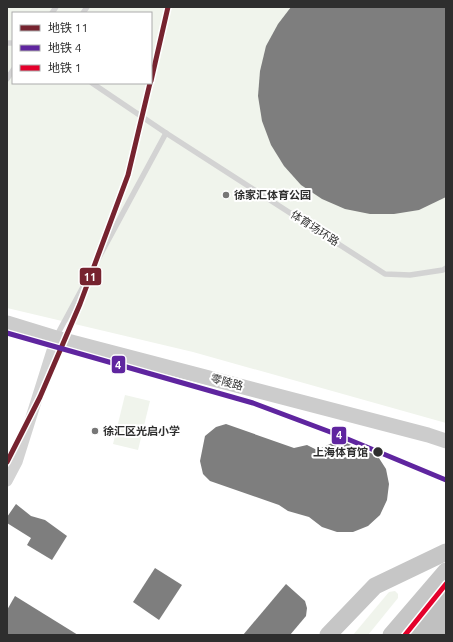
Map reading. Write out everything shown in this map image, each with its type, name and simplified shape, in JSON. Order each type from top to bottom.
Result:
[{"type":"highway","points":[[418,635],[446,602]]},
{"type":"highway","points":[[436,635],[446,623]]},
{"type":"main road","points":[[328,635],[375,586],[446,552]]},
{"type":"main road","points":[[391,635],[446,571]]},
{"type":"street","name":"零陵路","points":[[7,323],[56,338],[428,435],[446,441]]},
{"type":"street","points":[[7,481],[17,462],[56,338]]},
{"type":"lane","name":"体育场环路","points":[[93,84],[166,133],[385,274],[410,275],[446,268]]},
{"type":"lane","points":[[56,338],[166,133]]},
{"type":"shaded area","name":"徐家汇体育公园","points":[[7,7],[446,7],[446,423],[193,352],[7,308]]},
{"type":"shaded area","points":[[125,395],[150,401],[138,450],[113,444]]},
{"type":"shaded area","points":[[395,591],[398,594],[398,598],[368,635],[353,635],[389,592]]},
{"type":"building","points":[[291,7],[446,7],[446,197],[419,210],[394,214],[370,214],[345,209],[322,199],[301,185],[284,166],[271,145],[262,121],[258,96],[260,71],[266,46],[278,24]]},
{"type":"building","points":[[226,424],[294,448],[307,445],[317,450],[332,443],[348,441],[363,446],[377,455],[386,469],[389,484],[387,500],[380,515],[368,526],[353,532],[337,532],[322,527],[309,517],[288,511],[279,505],[210,481],[203,474],[200,461],[205,436],[216,427]]},
{"type":"building","points":[[16,504],[31,516],[45,520],[67,536],[52,560],[27,545],[31,538],[7,523],[7,517]]},
{"type":"building","points":[[155,568],[182,585],[159,620],[133,602]]},
{"type":"building","points":[[286,584],[305,601],[307,608],[306,616],[290,635],[243,635]]},
{"type":"building","points":[[15,596],[78,635],[7,635],[7,610]]},
{"type":"metro line","name":"11","points":[[152,77],[168,7]]},
{"type":"metro line","name":"11","points":[[7,462],[40,397],[80,304],[128,175],[150,84]]},
{"type":"metro line","name":"4","points":[[7,333],[253,403],[333,433],[446,480]]},
{"type":"metro line","name":"1","points":[[405,635],[446,584]]},
{"type":"place","name":"徐家汇体育公园","points":[[226,195]]},
{"type":"place","name":"徐汇区光启小学","points":[[95,431]]},
{"type":"place","name":"上海体育馆","points":[[378,452]]}]
